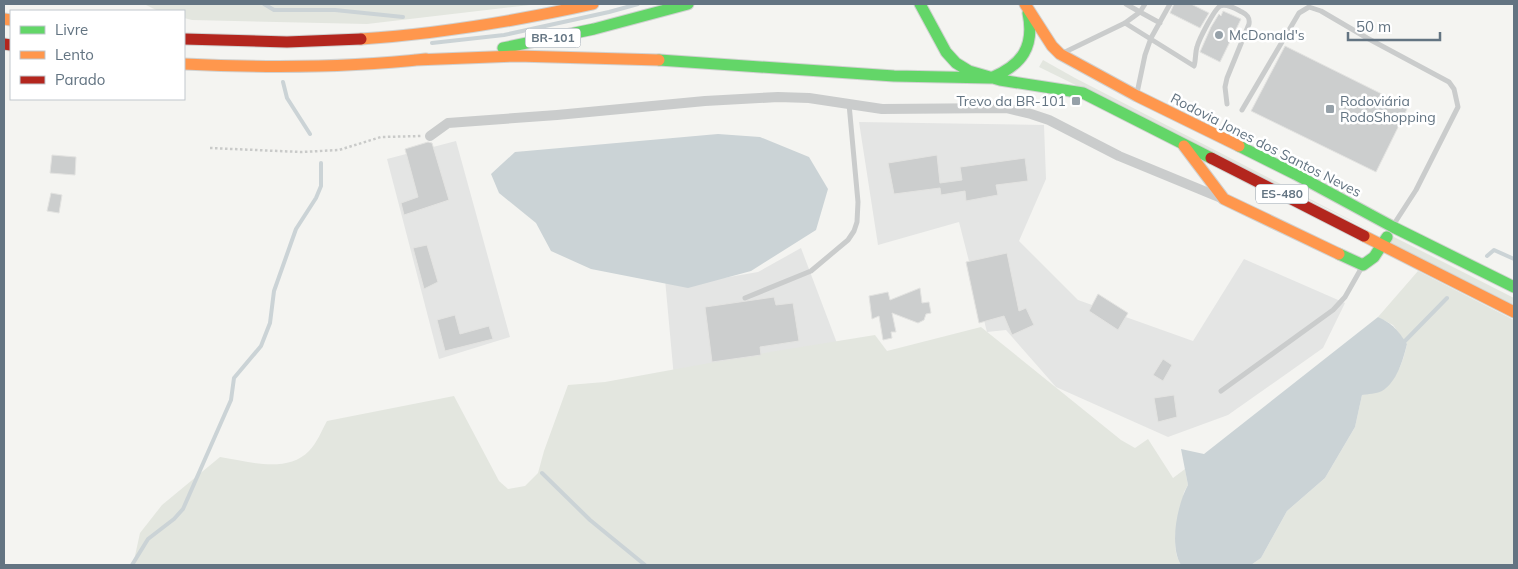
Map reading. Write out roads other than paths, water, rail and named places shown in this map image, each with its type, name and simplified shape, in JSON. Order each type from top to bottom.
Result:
[{"type":"main road","name":"BR-101","points":[[185,39],[288,42],[385,38],[492,24],[593,4]]},
{"type":"main road","name":"BR-101","points":[[185,64],[288,67],[415,60],[496,49],[549,39],[611,25],[688,4]]},
{"type":"main road","name":"ES-480","points":[[920,4],[930,28],[955,62],[968,70],[991,78],[1083,93],[1514,312]]},
{"type":"main road","points":[[415,60],[518,56],[627,58],[894,76],[991,78],[1002,74],[1017,64],[1026,51],[1031,37],[1030,21],[1025,4]]},
{"type":"main road","name":"Rodovia Jones dos Santos Neves","points":[[1025,4],[1052,46],[1060,54],[1137,96],[1295,174],[1393,227],[1514,288]]},
{"type":"main road","points":[[1181,142],[1224,199],[1272,220],[1363,265],[1374,257],[1383,246],[1393,227]]},
{"type":"street","points":[[430,136],[448,123],[705,101],[793,98],[828,100],[882,109],[984,107],[1021,110],[1049,120],[1119,156],[1224,199]]},
{"type":"lane","points":[[1126,4],[1160,23]]},
{"type":"lane","points":[[1060,54],[1125,23],[1140,12],[1145,4]]},
{"type":"lane","points":[[1137,96],[1145,54],[1151,38],[1170,4]]},
{"type":"lane","points":[[1125,23],[1194,66],[1197,46],[1219,7],[1230,6],[1247,15],[1249,24],[1226,78],[1227,104]]},
{"type":"lane","points":[[1242,110],[1299,13],[1309,7],[1321,11],[1448,82],[1454,89],[1458,107],[1416,190],[1393,227]]},
{"type":"lane","points":[[745,298],[811,271],[848,240],[854,232],[857,222],[858,202],[849,104]]},
{"type":"lane","points":[[1222,391],[1334,310],[1345,297],[1363,265]]},
{"type":"waterway","points":[[264,4],[274,10],[335,10],[403,17]]},
{"type":"waterway","points":[[432,43],[504,35],[638,4]]},
{"type":"waterway","points":[[283,82],[287,98],[310,134]]},
{"type":"waterway","points":[[132,565],[148,539],[174,519],[183,509],[231,400],[234,378],[261,346],[270,323],[274,291],[296,229],[316,198],[321,186],[321,163]]},
{"type":"waterway","points":[[1487,256],[1494,250],[1514,259]]},
{"type":"waterway","points":[[1402,344],[1447,298]]},
{"type":"waterway","points":[[542,473],[590,520],[645,565]]},
{"type":"place","name":"McDonald's","points":[[1219,35]]},
{"type":"place","name":"Trevo da BR-101","points":[[1076,101]]},
{"type":"place","name":"Rodoviária RodoShopping","points":[[1330,109]]}]
